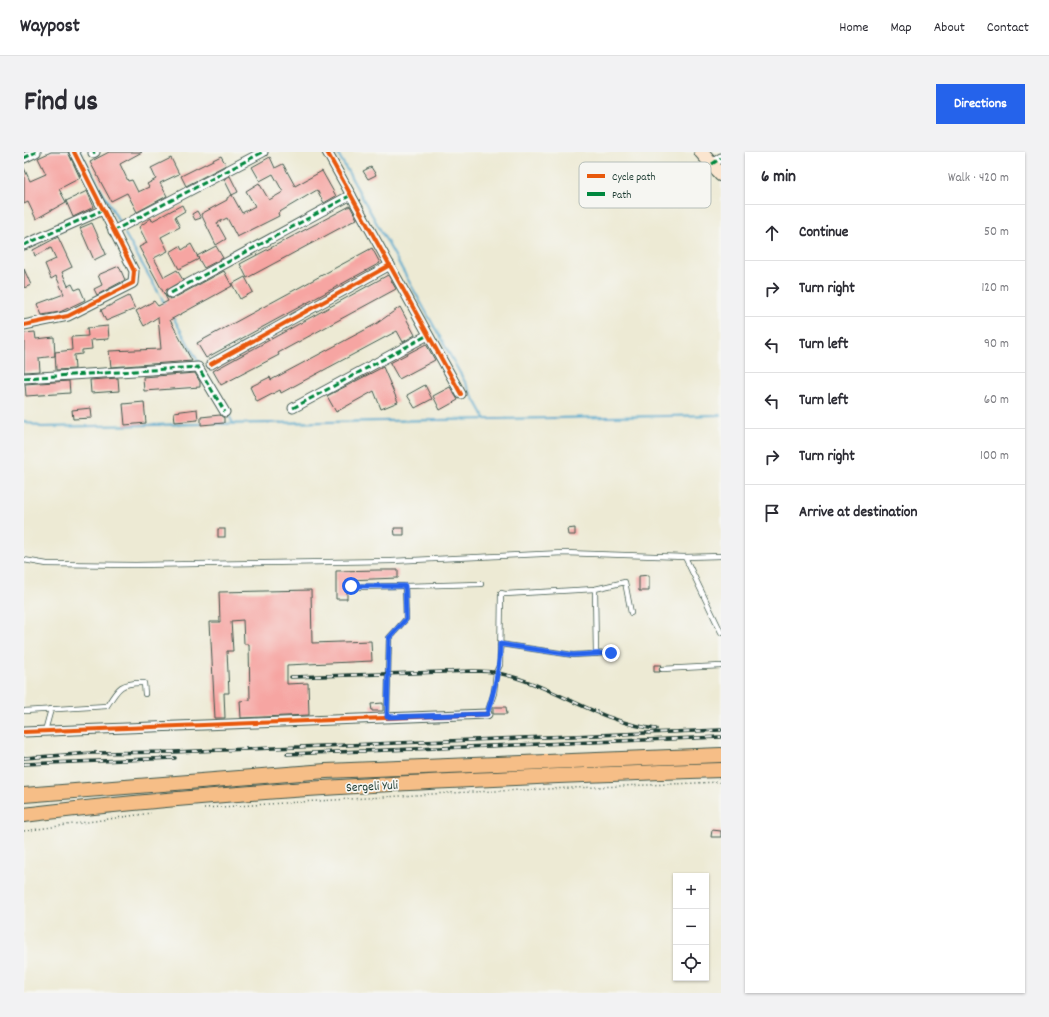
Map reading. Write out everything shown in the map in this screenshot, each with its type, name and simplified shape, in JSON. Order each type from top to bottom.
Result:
[{"type":"main road","name":"Sergeli Yuli","points":[[24,795],[326,771],[721,755]]},
{"type":"main road","name":"Sergeli Yuli","points":[[24,815],[200,797],[324,788],[573,775],[721,770]]},
{"type":"street","points":[[24,158],[36,152]]},
{"type":"street","points":[[24,325],[68,316],[133,283],[134,271],[74,152]]},
{"type":"street","points":[[113,231],[263,152]]},
{"type":"street","points":[[327,152],[461,394]]},
{"type":"street","points":[[702,152],[716,161],[721,175]]},
{"type":"street","points":[[171,293],[351,195]]},
{"type":"street","points":[[24,245],[103,210]]},
{"type":"street","points":[[211,364],[390,265]]},
{"type":"street","points":[[293,408],[428,334]]},
{"type":"street","points":[[24,378],[198,367],[225,412]]},
{"type":"street","points":[[24,732],[487,714]]},
{"type":"lane","points":[[24,560],[47,564],[135,565],[392,561],[564,553],[685,557],[721,556]]},
{"type":"lane","points":[[685,557],[721,632]]},
{"type":"lane","points":[[487,714],[494,693],[496,672],[500,665],[501,593],[595,589],[625,582],[631,613]]},
{"type":"lane","points":[[351,586],[481,584]]},
{"type":"lane","points":[[387,717],[389,638],[406,619],[405,586]]},
{"type":"lane","points":[[595,589],[596,654]]},
{"type":"lane","points":[[500,644],[573,655],[611,653]]},
{"type":"lane","points":[[662,669],[721,666]]},
{"type":"lane","points":[[24,711],[107,706],[118,688],[130,683],[144,683],[145,694]]},
{"type":"lane","points":[[45,731],[51,709]]},
{"type":"path","points":[[198,809],[448,793],[721,782]]},
{"type":"path","points":[[24,831],[151,813]]},
{"type":"building","points":[[51,152],[68,152],[80,178],[59,189],[66,202],[36,219],[28,202],[24,204],[24,168],[30,181],[46,174],[38,158]]},
{"type":"building","points":[[109,152],[142,152],[120,164],[128,181],[132,180],[138,192],[149,187],[147,184],[156,179],[151,168],[171,158],[179,174],[160,183],[167,196],[137,212],[127,193],[111,201],[90,162]]},
{"type":"building","points":[[221,156],[226,165],[186,186],[181,176]]},
{"type":"building","points":[[270,157],[275,168],[283,164],[295,186],[322,171],[336,196],[324,203],[317,190],[278,213],[279,216],[237,237],[227,218],[217,223],[226,239],[216,245],[201,214],[227,200],[227,198],[232,195],[242,213],[255,206],[246,191],[259,183],[269,200],[283,192],[273,174],[260,181],[252,167]]},
{"type":"building","points":[[371,167],[376,175],[368,179],[363,171]]},
{"type":"building","points":[[230,176],[238,192],[232,195],[224,179]]},
{"type":"building","points":[[87,191],[94,207],[73,217],[66,201]]},
{"type":"building","points":[[182,205],[185,211],[175,217],[180,227],[161,237],[168,251],[154,258],[164,277],[177,270],[183,280],[166,290],[166,296],[170,299],[174,298],[224,271],[232,286],[170,320],[192,361],[111,367],[109,351],[161,349],[158,317],[144,326],[136,311],[154,301],[158,306],[168,301],[139,247],[147,243],[139,227],[151,218],[152,221]]},
{"type":"building","points":[[350,206],[357,219],[247,278],[240,264]]},
{"type":"building","points":[[197,211],[201,218],[195,220],[192,214]]},
{"type":"building","points":[[92,223],[106,254],[94,260],[80,228]]},
{"type":"building","points":[[58,237],[72,267],[62,272],[68,286],[72,284],[75,290],[80,288],[85,300],[60,312],[42,315],[37,304],[64,294],[56,276],[51,279],[45,264],[56,259],[51,248],[35,256],[33,250]]},
{"type":"building","points":[[191,244],[199,259],[179,269],[170,252],[180,246],[182,250]]},
{"type":"building","points":[[216,246],[223,258],[204,268],[197,256]]},
{"type":"building","points":[[372,248],[380,263],[206,358],[197,343]]},
{"type":"building","points":[[119,266],[125,280],[97,295],[94,289],[102,285],[98,275]]},
{"type":"building","points":[[24,269],[31,285],[24,288]]},
{"type":"building","points":[[388,275],[396,289],[278,353],[279,355],[221,385],[213,371]]},
{"type":"building","points":[[245,277],[253,292],[240,299],[232,284]]},
{"type":"building","points":[[129,296],[135,309],[106,321],[101,310]]},
{"type":"building","points":[[400,307],[415,335],[403,342],[397,331],[281,393],[280,390],[257,402],[250,387],[270,377],[271,380],[376,324]]},
{"type":"building","points":[[108,326],[109,339],[91,340],[92,349],[82,350],[82,354],[74,355],[75,369],[56,370],[55,352],[72,350],[71,337],[88,336],[87,328]]},
{"type":"building","points":[[35,332],[36,339],[54,337],[55,356],[39,358],[40,371],[24,372],[24,333]]},
{"type":"building","points":[[426,344],[435,360],[399,379],[390,363]]},
{"type":"building","points":[[383,367],[398,402],[381,409],[374,391],[336,412],[327,396]]},
{"type":"building","points":[[195,373],[200,382],[200,387],[144,391],[143,377]]},
{"type":"building","points":[[118,378],[119,391],[91,393],[90,380]]},
{"type":"building","points":[[69,381],[70,393],[26,396],[25,384]]},
{"type":"building","points":[[425,385],[432,399],[415,408],[407,395]]},
{"type":"building","points":[[450,387],[458,400],[440,410],[433,396]]},
{"type":"building","points":[[144,402],[146,423],[125,425],[123,404]]},
{"type":"building","points":[[91,408],[92,418],[73,419],[72,410]]},
{"type":"building","points":[[197,409],[198,420],[175,422],[174,412]]},
{"type":"building","points":[[220,415],[224,418],[224,423],[201,425],[201,417]]},
{"type":"building","points":[[394,528],[404,528],[404,535],[395,535]]},
{"type":"building","points":[[575,528],[575,535],[568,535],[567,529]]},
{"type":"building","points":[[218,529],[225,529],[225,537],[218,537]]},
{"type":"building","points":[[398,570],[398,578],[347,580],[347,599],[336,599],[336,571]]},
{"type":"building","points":[[649,575],[649,591],[639,591],[639,576]]},
{"type":"building","points":[[311,590],[312,643],[371,641],[372,661],[287,665],[287,684],[308,683],[309,715],[241,718],[240,701],[250,700],[249,644],[244,644],[243,620],[231,621],[233,651],[227,651],[229,693],[224,693],[225,718],[215,718],[210,622],[220,622],[219,592]]},
{"type":"building","points":[[654,665],[662,665],[659,668],[660,672],[654,672]]},
{"type":"building","points":[[383,703],[383,711],[372,711],[371,704]]},
{"type":"building","points":[[493,707],[506,707],[507,714],[493,714]]},
{"type":"building","points":[[712,830],[721,831],[721,837],[711,837]]},
{"type":"waterway","points":[[80,152],[120,223]]},
{"type":"waterway","points":[[337,152],[485,418]]},
{"type":"waterway","points":[[125,234],[165,304]]},
{"type":"waterway","points":[[173,317],[200,365]]},
{"type":"waterway","points":[[228,414],[233,423]]},
{"type":"waterway","points":[[214,424],[721,415]]},
{"type":"waterway","points":[[24,421],[41,427],[202,424]]},
{"type":"railway","points":[[291,677],[473,671],[492,672],[518,678],[595,712],[615,719],[656,729]]},
{"type":"railway","points":[[24,758],[92,753],[173,752],[721,730]]},
{"type":"railway","points":[[287,754],[721,737]]},
{"type":"railway","points":[[24,764],[175,758]]},
{"type":"marked path","points":[[24,158],[36,152]]},
{"type":"marked path","points":[[113,231],[263,152]]},
{"type":"marked path","points":[[712,164],[721,158]]},
{"type":"marked path","points":[[171,293],[351,195]]},
{"type":"marked path","points":[[24,245],[103,210]]},
{"type":"marked path","points":[[293,408],[428,335]]},
{"type":"marked path","points":[[24,378],[198,367],[225,412]]},
{"type":"cycle path","points":[[24,325],[68,316],[133,283],[134,271],[74,152]]},
{"type":"cycle path","points":[[327,152],[461,394]]},
{"type":"cycle path","points":[[211,364],[390,265]]},
{"type":"cycle path","points":[[24,732],[487,714]]},
{"type":"route","points":[[351,586],[405,586],[406,619],[389,638],[387,717],[487,714],[494,693],[496,672],[500,665],[500,644],[573,655],[611,653]]}]
